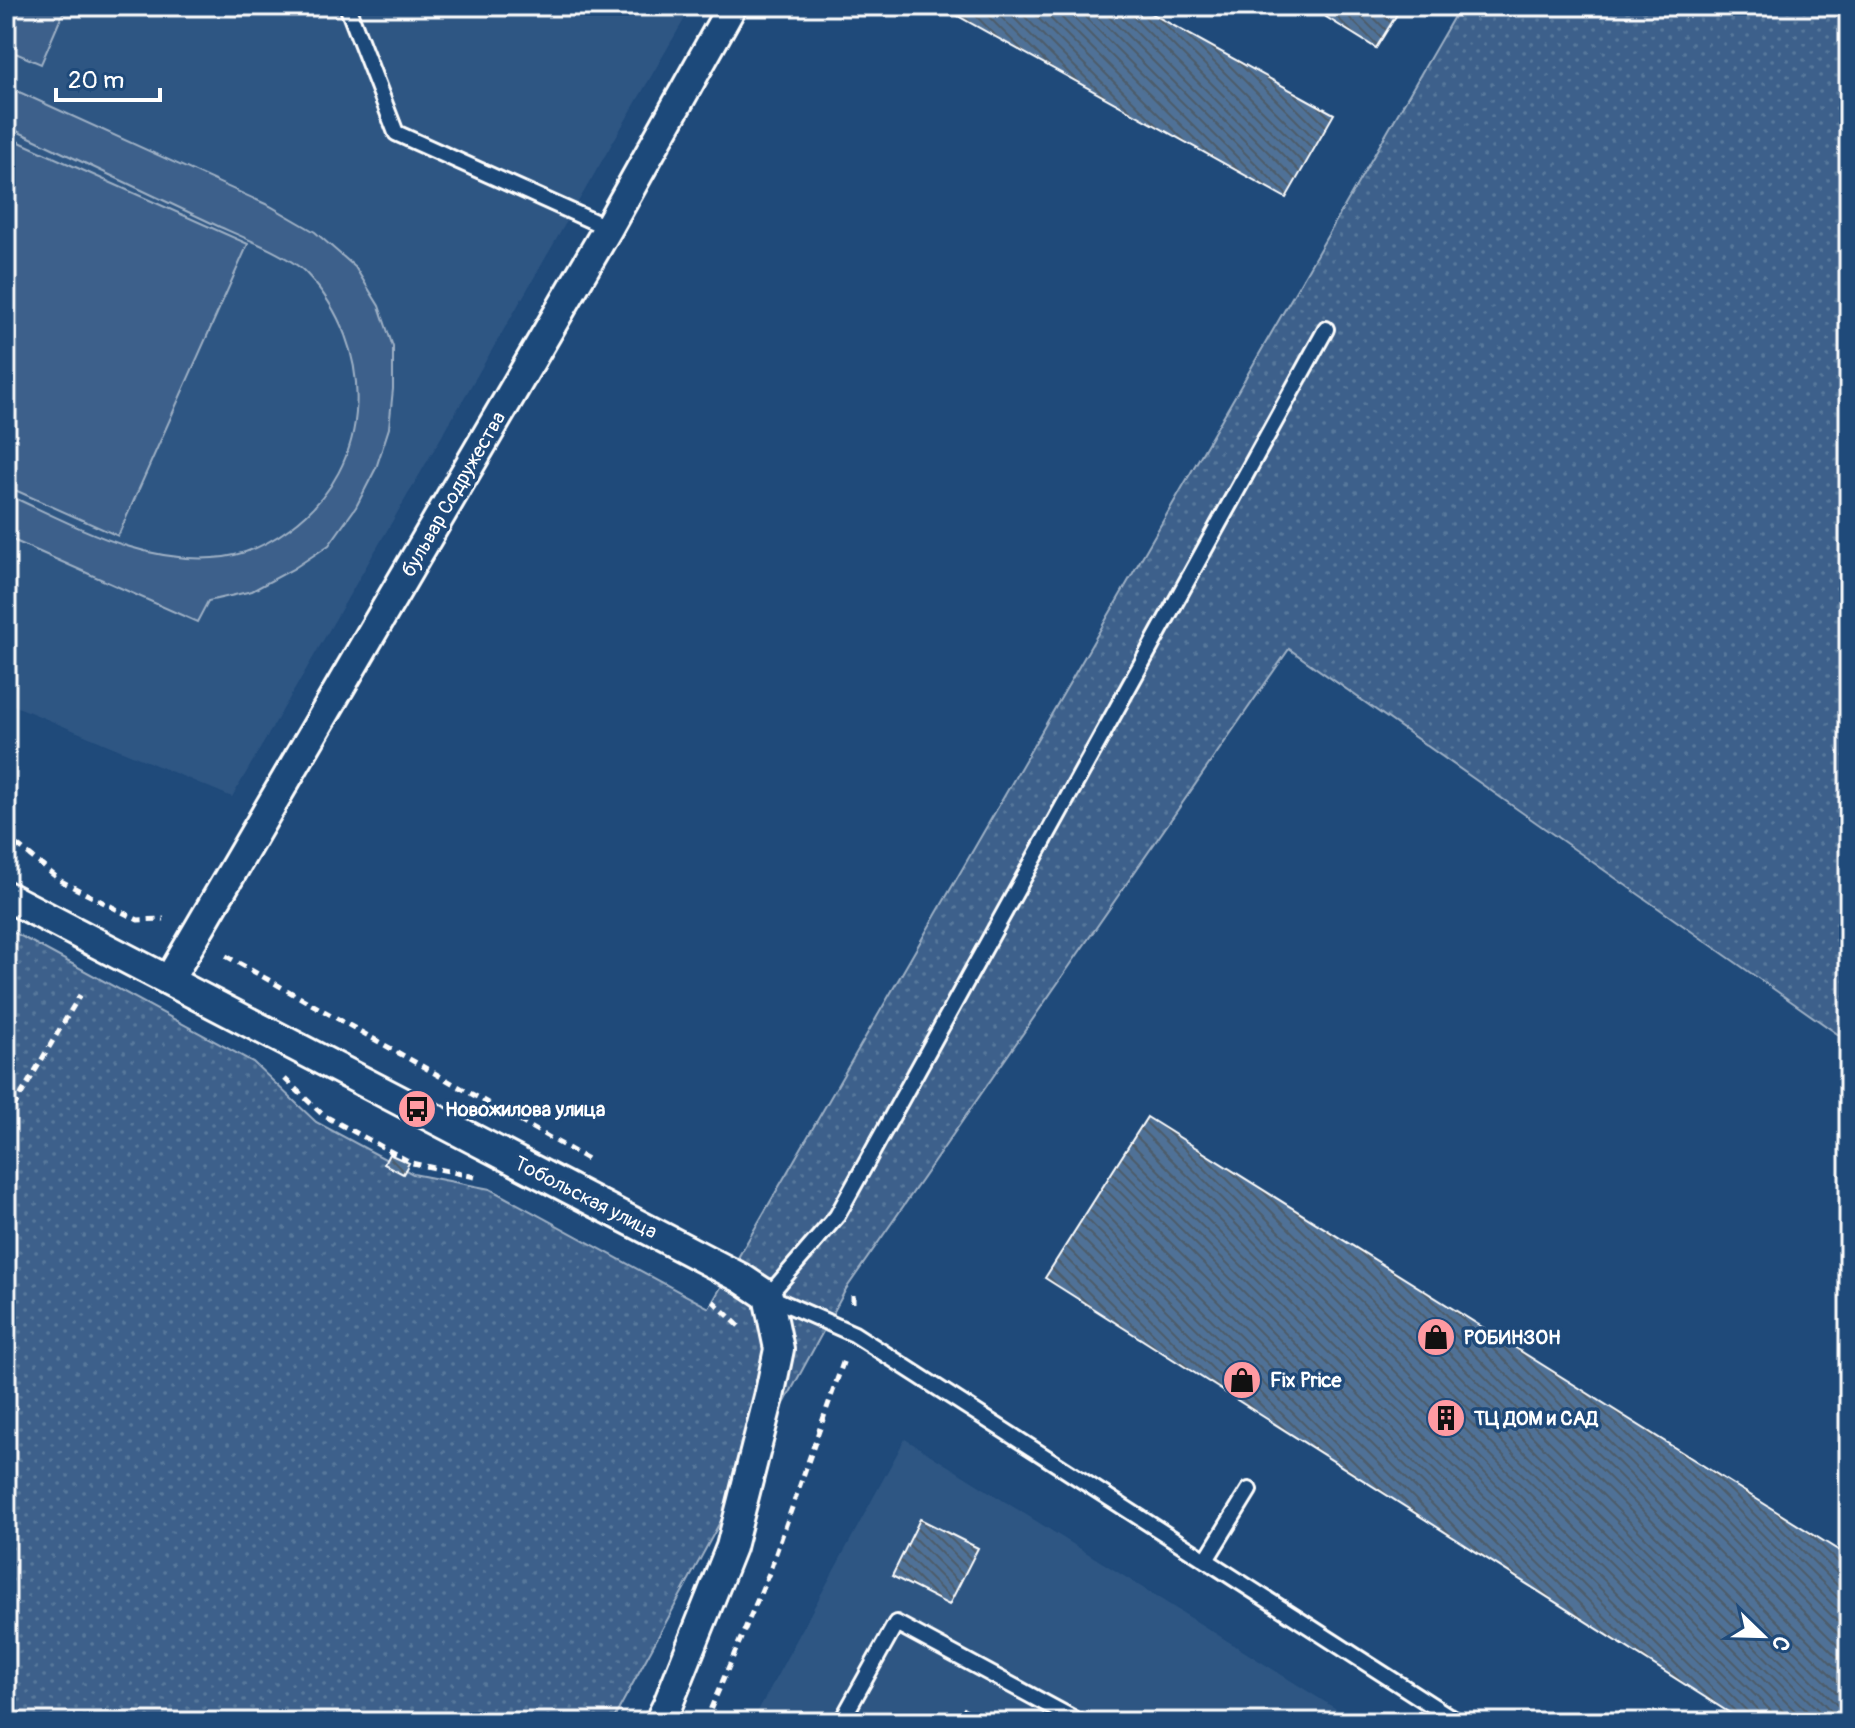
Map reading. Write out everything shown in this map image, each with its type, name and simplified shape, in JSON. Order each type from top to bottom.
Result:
[{"type":"street","name":"бульвар Содружества","points":[[169,980],[608,228],[732,6]]},
{"type":"street","name":"Тобольская улица","points":[[6,896],[741,1278],[768,1296]]},
{"type":"street","points":[[659,1722],[731,1547],[779,1349],[768,1296]]},
{"type":"lane","points":[[347,6],[396,133],[608,228]]},
{"type":"lane","points":[[1326,329],[837,1216],[768,1296],[854,1334],[1458,1722]]},
{"type":"lane","points":[[1206,1560],[1249,1490]]},
{"type":"lane","points":[[841,1722],[896,1623],[1080,1722]]},
{"type":"path","points":[[6,836],[61,881],[138,920],[164,919]]},
{"type":"path","points":[[226,956],[598,1165]]},
{"type":"path","points":[[6,1120],[80,995]]},
{"type":"path","points":[[281,1075],[323,1115],[412,1163],[482,1179]]},
{"type":"path","points":[[705,1292],[745,1331],[747,1344]]},
{"type":"path","points":[[705,1722],[769,1573],[835,1383]]},
{"type":"shaded area","points":[[6,6],[692,6],[232,797],[6,702]]},
{"type":"shaded area","points":[[6,6],[66,6],[41,64],[6,49]]},
{"type":"shaded area","points":[[1460,6],[1849,6],[1849,1042],[1289,649],[846,1289],[612,1722],[6,1722],[6,928],[253,1062],[316,1122],[413,1174],[490,1189],[709,1308]]},
{"type":"shaded area","points":[[6,86],[270,206],[315,232],[355,267],[379,306],[393,347],[389,428],[376,468],[356,507],[329,545],[252,591],[208,601],[197,622],[6,537],[6,494],[112,541],[167,556],[224,557],[259,547],[290,528],[318,502],[339,472],[351,440],[356,405],[354,370],[345,335],[329,303],[306,273],[289,260],[6,126]]},
{"type":"shaded area","points":[[6,136],[248,244],[118,536],[6,486]]},
{"type":"shaded area","points":[[905,1439],[1357,1722],[752,1722]]},
{"type":"building","points":[[508,6],[528,6],[511,13]]},
{"type":"building","points":[[940,6],[1138,6],[1334,114],[1286,198]]},
{"type":"building","points":[[1333,6],[1402,6],[1376,48],[1326,17]]},
{"type":"building","name":"ТЦ ДОМ и САД","points":[[1147,1117],[1849,1557],[1849,1722],[1744,1722],[1045,1278]]},
{"type":"building","points":[[389,1154],[409,1163],[403,1174],[384,1164]]},
{"type":"building","points":[[920,1519],[978,1548],[949,1605],[892,1576]]},
{"type":"building","points":[[964,1708],[990,1722],[957,1722]]},
{"type":"place","name":"Новожилова улица","points":[[417,1109]]},
{"type":"place","name":"РОБИНЗОН","points":[[1436,1337]]},
{"type":"place","name":"Fix Price","points":[[1242,1380]]},
{"type":"place","name":"ТЦ ДОМ и САД","points":[[1446,1418]]}]
